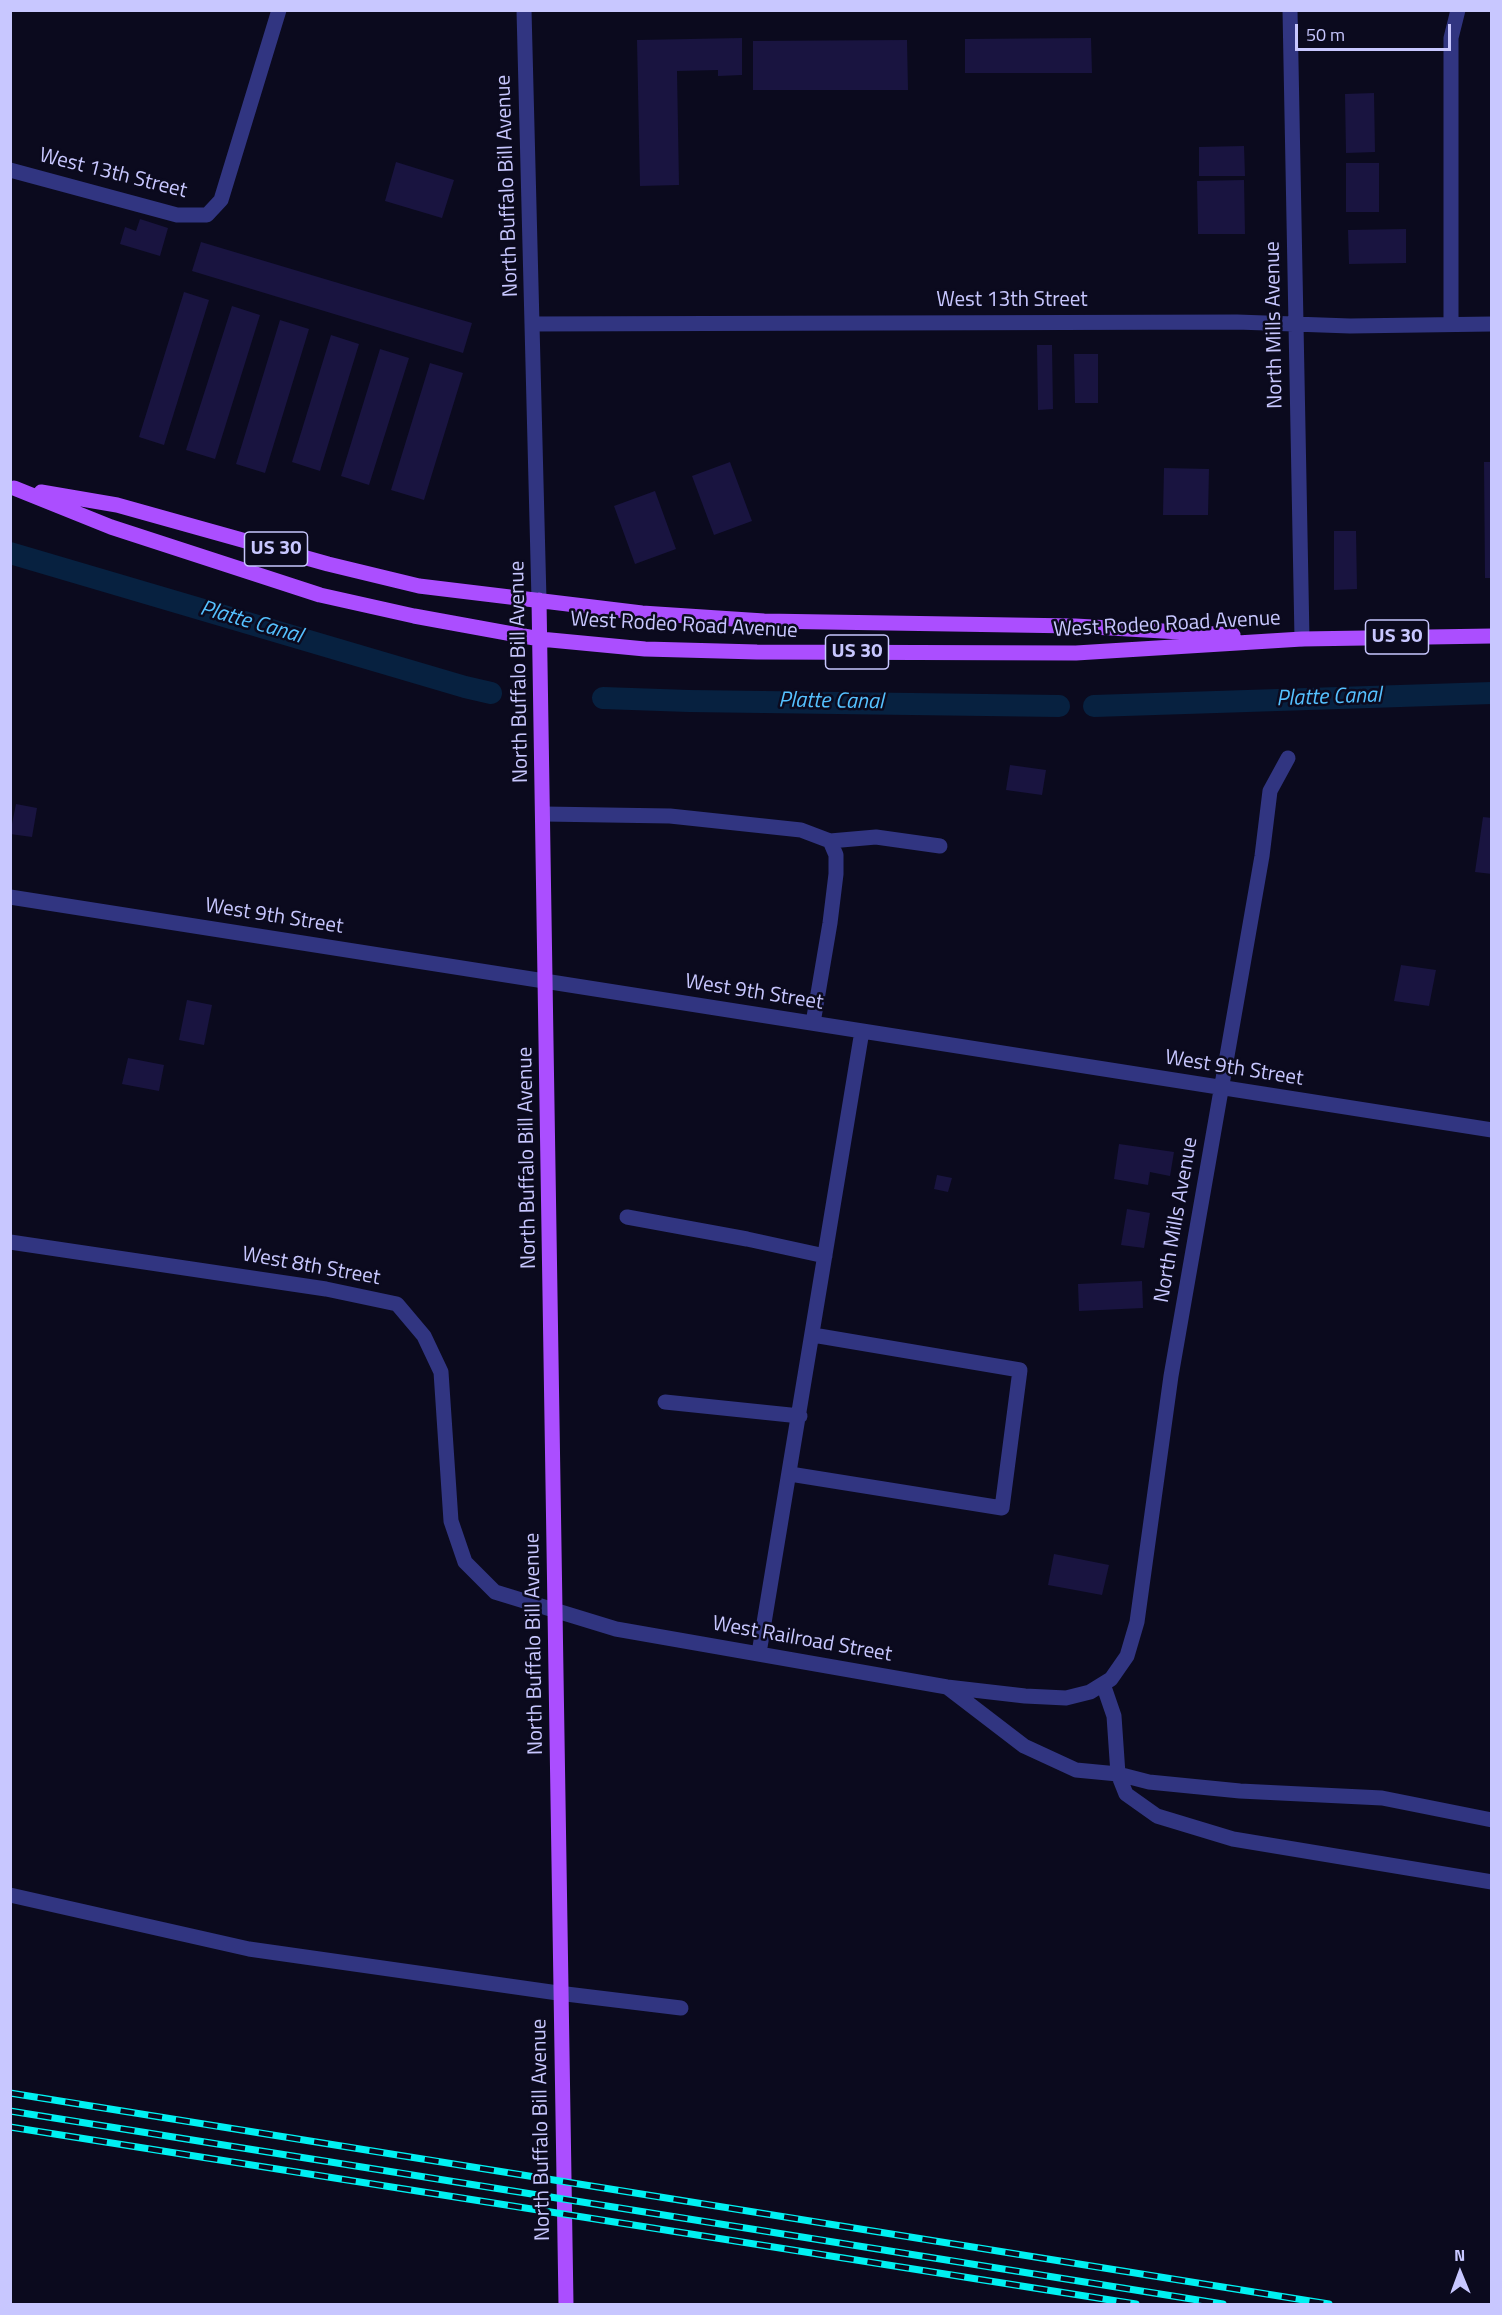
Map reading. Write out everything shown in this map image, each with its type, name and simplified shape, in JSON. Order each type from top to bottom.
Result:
[{"type":"main road","name":"West Rodeo Road Avenue","points":[[12,487],[117,505],[328,564],[419,585],[642,614],[764,621],[1075,626],[1302,639]]},
{"type":"main road","name":"West Rodeo Road Avenue","points":[[12,487],[111,527],[320,595],[414,616],[540,639],[645,649],[757,652],[1076,653],[1302,639],[1491,636]]},
{"type":"main road","name":"North Buffalo Bill Avenue","points":[[539,600],[547,981],[566,2304]]},
{"type":"street","name":"West 13th Street","points":[[10,170],[177,215],[207,215],[221,200],[279,10]]},
{"type":"street","name":"North Buffalo Bill Avenue","points":[[524,10],[539,600]]},
{"type":"street","name":"North Mills Avenue","points":[[1290,10],[1302,639]]},
{"type":"street","points":[[1451,324],[1451,38],[1458,10]]},
{"type":"street","name":"West 13th Street","points":[[532,324],[1237,322],[1350,326],[1491,324]]},
{"type":"street","name":"North Mills Avenue","points":[[1103,1684],[1111,1679],[1127,1656],[1137,1622],[1171,1376],[1262,856],[1270,791],[1288,758]]},
{"type":"street","points":[[544,814],[669,816],[801,830],[830,841],[851,837],[876,837],[940,846]]},
{"type":"street","points":[[813,1023],[836,874],[836,855],[830,841]]},
{"type":"street","name":"West 9th Street","points":[[10,897],[1491,1130]]},
{"type":"street","points":[[759,1653],[862,1031]]},
{"type":"street","points":[[627,1216],[825,1256]]},
{"type":"street","name":"West 8th Street","points":[[10,1242],[326,1289],[397,1304],[424,1336],[441,1372],[451,1521],[465,1562],[495,1592]]},
{"type":"street","points":[[790,1474],[1002,1508],[1020,1370],[813,1335]]},
{"type":"street","points":[[665,1402],[800,1416]]},
{"type":"street","name":"West Railroad Street","points":[[495,1592],[616,1629],[947,1687],[1065,1698],[1090,1692],[1103,1684]]},
{"type":"street","points":[[1103,1684],[1114,1716],[1118,1774],[1125,1794],[1157,1816],[1233,1839],[1491,1882]]},
{"type":"street","points":[[947,1687],[1024,1746],[1076,1770],[1118,1774],[1149,1782],[1240,1791],[1382,1798],[1491,1820]]},
{"type":"street","points":[[10,1895],[249,1949],[681,2008]]},
{"type":"building","points":[[742,38],[742,75],[718,76],[718,70],[677,71],[679,185],[640,186],[637,40]]},
{"type":"building","points":[[1091,38],[1092,73],[965,73],[965,39]]},
{"type":"building","points":[[907,40],[908,90],[753,90],[753,41]]},
{"type":"building","points":[[1374,93],[1375,152],[1346,153],[1345,94]]},
{"type":"building","points":[[1244,146],[1245,176],[1199,176],[1199,147]]},
{"type":"building","points":[[396,162],[454,180],[442,218],[385,201]]},
{"type":"building","points":[[1346,163],[1379,163],[1379,212],[1346,212]]},
{"type":"building","points":[[1244,180],[1245,234],[1198,234],[1197,181]]},
{"type":"building","points":[[140,219],[168,228],[160,256],[120,244],[125,227],[136,231]]},
{"type":"building","points":[[1406,229],[1406,263],[1349,264],[1348,230]]},
{"type":"building","points":[[201,242],[472,323],[463,353],[192,271]]},
{"type":"building","points":[[184,292],[209,300],[164,445],[139,437]]},
{"type":"building","points":[[232,306],[260,315],[215,459],[186,450]]},
{"type":"building","points":[[280,320],[309,329],[265,473],[236,464]]},
{"type":"building","points":[[331,335],[359,344],[320,471],[292,462]]},
{"type":"building","points":[[1037,345],[1052,345],[1053,409],[1038,410]]},
{"type":"building","points":[[380,349],[409,358],[369,485],[341,476]]},
{"type":"building","points":[[1074,354],[1098,354],[1098,403],[1075,403]]},
{"type":"building","points":[[430,363],[463,373],[424,500],[391,490]]},
{"type":"building","points":[[730,462],[752,521],[714,535],[692,476]]},
{"type":"building","points":[[1484,462],[1492,462],[1492,578],[1485,578]]},
{"type":"building","points":[[1164,468],[1209,469],[1208,515],[1163,515]]},
{"type":"building","points":[[655,491],[676,549],[635,564],[614,506]]},
{"type":"building","points":[[1334,531],[1356,531],[1357,589],[1334,590]]},
{"type":"building","points":[[1010,765],[1046,770],[1042,795],[1006,790]]},
{"type":"building","points":[[16,804],[37,808],[32,837],[10,834]]},
{"type":"building","points":[[1483,817],[1492,818],[1492,874],[1475,872]]},
{"type":"building","points":[[1401,965],[1436,970],[1429,1006],[1394,1001]]},
{"type":"building","points":[[187,1000],[212,1005],[204,1045],[179,1040]]},
{"type":"building","points":[[128,1058],[164,1065],[159,1091],[122,1084]]},
{"type":"building","points":[[1119,1144],[1174,1152],[1170,1176],[1150,1172],[1148,1185],[1114,1179]]},
{"type":"building","points":[[937,1175],[952,1178],[948,1192],[934,1189]]},
{"type":"building","points":[[1127,1209],[1150,1213],[1144,1248],[1121,1245]]},
{"type":"building","points":[[1142,1281],[1143,1308],[1079,1311],[1078,1284]]},
{"type":"building","points":[[1054,1554],[1109,1565],[1102,1595],[1048,1585]]},
{"type":"waterway","name":"Platte Canal","points":[[10,553],[491,693]]},
{"type":"waterway","name":"Platte Canal","points":[[1094,706],[1492,693]]},
{"type":"waterway","name":"Platte Canal","points":[[603,698],[1059,706]]},
{"type":"railway","points":[[10,2093],[1329,2304]]},
{"type":"railway","points":[[10,2111],[1223,2304]]},
{"type":"railway","points":[[10,2127],[1136,2304]]}]
